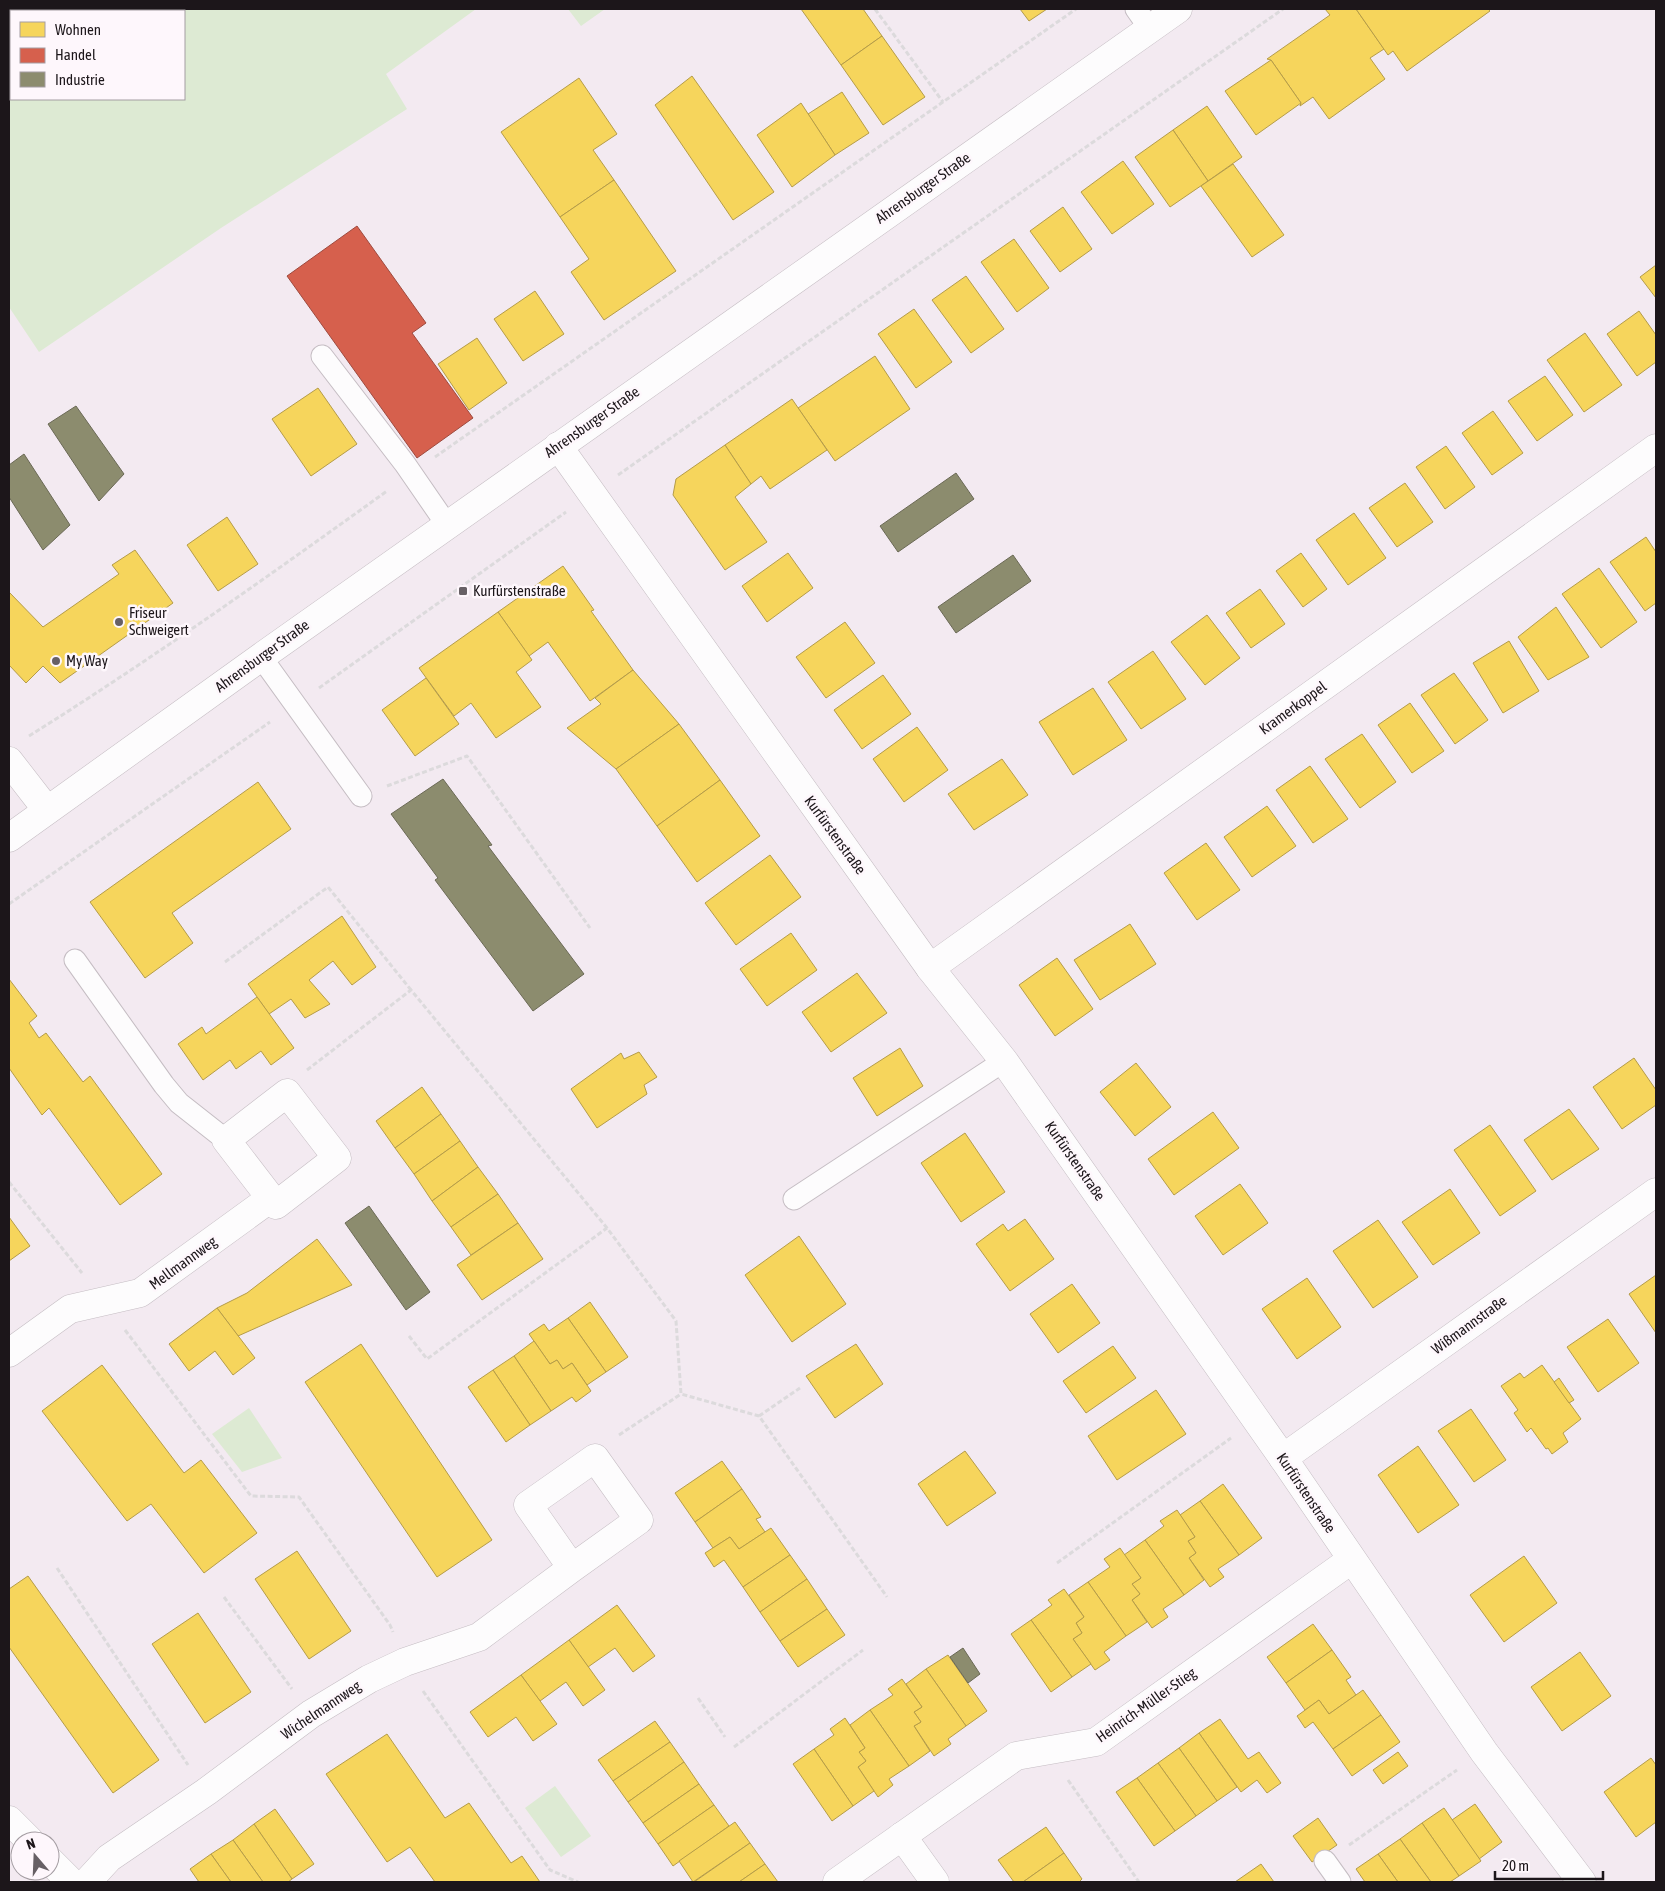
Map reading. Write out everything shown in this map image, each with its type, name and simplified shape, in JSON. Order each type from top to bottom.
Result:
[{"type":"street","name":"Ahrensburger Straße","points":[[9,838],[558,446],[1143,19],[1178,9]]},
{"type":"street","name":"Kurfürstenstraße","points":[[558,446],[930,968],[1004,1061],[1283,1458],[1484,1752],[1582,1882]]},
{"type":"street","name":"Kramerkoppel","points":[[930,968],[1656,448]]},
{"type":"street","points":[[16,750],[47,810]]},
{"type":"street","points":[[271,1198],[226,1140],[288,1093]]},
{"type":"street","name":"Mellmannweg","points":[[9,1353],[70,1309],[140,1293],[271,1198],[276,1205],[337,1158],[288,1093]]},
{"type":"street","name":"Wißmannstraße","points":[[1283,1458],[1656,1192]]},
{"type":"street","points":[[572,1568],[528,1506],[596,1458]]},
{"type":"street","name":"Wichelmannweg","points":[[87,1882],[109,1858],[206,1792],[311,1714],[369,1678],[405,1662],[479,1637],[639,1520],[596,1458]]},
{"type":"street","name":"Heinrich-Müller-Stieg","points":[[837,1882],[1016,1756],[1096,1742],[1351,1560]]},
{"type":"street","points":[[9,1820],[20,1831]]},
{"type":"street","points":[[902,1836],[934,1882]]},
{"type":"street","points":[[60,1871],[71,1882]]},
{"type":"lane","points":[[322,356],[412,474],[447,525]]},
{"type":"lane","points":[[261,657],[361,796]]},
{"type":"lane","points":[[75,960],[164,1085],[179,1103],[226,1140]]},
{"type":"lane","points":[[794,1199],[1004,1061]]},
{"type":"lane","points":[[1326,1861],[1340,1882]]},
{"type":"path","points":[[875,9],[943,102]]},
{"type":"path","points":[[16,750],[282,566],[1076,9]]},
{"type":"path","points":[[612,480],[1283,9]]},
{"type":"path","points":[[9,904],[295,705],[570,509]]},
{"type":"path","points":[[361,796],[467,756],[590,928]]},
{"type":"path","points":[[225,962],[328,887],[607,1228],[676,1321],[681,1394]]},
{"type":"path","points":[[288,1093],[308,1068],[411,990]]},
{"type":"path","points":[[9,1182],[105,1302],[124,1330],[251,1496],[299,1496],[390,1625],[405,1662],[422,1691],[550,1870],[578,1882]]},
{"type":"path","points":[[409,1336],[427,1359],[607,1228]]},
{"type":"path","points":[[759,1416],[800,1388]]},
{"type":"path","points":[[596,1458],[613,1439],[681,1394],[759,1416],[887,1597]]},
{"type":"path","points":[[1057,1563],[1256,1421]]},
{"type":"path","points":[[57,1568],[206,1792]]},
{"type":"path","points":[[224,1597],[311,1714]]},
{"type":"path","points":[[734,1747],[863,1650]]},
{"type":"path","points":[[698,1698],[725,1736]]},
{"type":"path","points":[[1047,1750],[1139,1882]]},
{"type":"path","points":[[1326,1861],[1484,1752]]},
{"type":"green space","points":[[9,9],[476,9],[386,74],[407,109],[221,228],[39,352],[9,307]]},
{"type":"green space","points":[[568,9],[605,9],[581,26]]},
{"type":"green space","points":[[249,1408],[282,1458],[242,1472],[212,1434]]},
{"type":"green space","points":[[555,1786],[591,1836],[561,1857],[525,1808]]},
{"type":"building: Wohnen","points":[[801,9],[863,9],[882,36],[841,65]]},
{"type":"building: Wohnen","points":[[1020,9],[1047,9],[1029,21]]},
{"type":"building: Wohnen","points":[[1325,9],[1356,9],[1384,49],[1370,58],[1385,79],[1329,119],[1313,97],[1300,106],[1301,103],[1271,60],[1267,59],[1330,15]]},
{"type":"building: Wohnen","points":[[1356,9],[1488,9],[1490,11],[1407,71],[1393,51],[1388,55]]},
{"type":"building: Wohnen","points":[[882,36],[925,97],[883,125],[841,65]]},
{"type":"building: Wohnen","points":[[1271,60],[1301,103],[1256,135],[1225,91]]},
{"type":"building: Wohnen","points":[[692,76],[774,192],[733,220],[655,105]]},
{"type":"building: Wohnen","points":[[579,78],[617,134],[593,150],[614,180],[560,217],[501,132]]},
{"type":"building: Wohnen","points":[[842,92],[869,133],[835,155],[808,114]]},
{"type":"building: Wohnen","points":[[801,103],[835,155],[792,187],[757,135]]},
{"type":"building: Wohnen","points":[[1207,106],[1242,157],[1208,181],[1173,130]]},
{"type":"building: Wohnen","points":[[1173,130],[1208,181],[1170,207],[1135,157]]},
{"type":"building: Wohnen","points":[[1123,161],[1154,204],[1112,234],[1081,192]]},
{"type":"building: Wohnen","points":[[1233,164],[1284,235],[1252,257],[1201,186]]},
{"type":"building: Wohnen","points":[[614,180],[676,271],[604,320],[571,272],[589,259],[560,217]]},
{"type":"building: Wohnen","points":[[1063,207],[1092,249],[1060,272],[1030,231]]},
{"type":"building: Wohnen","points":[[1014,239],[1049,288],[1017,312],[981,262]]},
{"type":"building: Wohnen","points":[[1656,265],[1656,298],[1640,277]]},
{"type":"building: Wohnen","points":[[966,276],[1004,329],[971,353],[932,300]]},
{"type":"building: Wohnen","points":[[535,291],[564,334],[523,361],[494,319]]},
{"type":"building: Wohnen","points":[[914,309],[952,362],[916,388],[878,334]]},
{"type":"building: Wohnen","points":[[1639,311],[1656,335],[1656,362],[1637,376],[1607,334]]},
{"type":"building: Wohnen","points":[[1585,333],[1622,385],[1584,412],[1547,360]]},
{"type":"building: Wohnen","points":[[477,338],[507,383],[469,410],[438,364]]},
{"type":"building: Wohnen","points":[[875,356],[910,409],[835,461],[798,408]]},
{"type":"building: Wohnen","points":[[1545,376],[1573,415],[1537,441],[1508,401]]},
{"type":"building: Wohnen","points":[[318,388],[357,444],[311,476],[272,419]]},
{"type":"building: Wohnen","points":[[792,399],[827,450],[770,489],[761,476],[751,484],[725,445]]},
{"type":"building: Wohnen","points":[[1493,411],[1523,453],[1492,475],[1462,433]]},
{"type":"building: Wohnen","points":[[725,445],[751,484],[735,497],[767,542],[725,570],[673,495],[676,479]]},
{"type":"building: Wohnen","points":[[1446,446],[1475,487],[1445,509],[1416,467]]},
{"type":"building: Wohnen","points":[[1405,483],[1433,522],[1397,547],[1369,508]]},
{"type":"building: Wohnen","points":[[1354,513],[1386,558],[1348,585],[1316,540]]},
{"type":"building: Wohnen","points":[[227,517],[258,564],[218,591],[187,545]]},
{"type":"building: Wohnen","points":[[1646,537],[1656,552],[1656,603],[1645,611],[1610,562]]},
{"type":"building: Wohnen","points":[[135,550],[173,603],[60,683],[43,666],[26,683],[9,665],[9,592],[43,627],[119,574],[112,565]]},
{"type":"building: Wohnen","points":[[788,553],[813,588],[767,622],[742,586]]},
{"type":"building: Wohnen","points":[[1301,553],[1327,589],[1303,607],[1276,571]]},
{"type":"building: Wohnen","points":[[563,566],[594,610],[591,611],[633,670],[590,701],[548,642],[529,656],[498,612]]},
{"type":"building: Wohnen","points":[[1599,568],[1637,622],[1601,648],[1562,594]]},
{"type":"building: Wohnen","points":[[1260,589],[1285,624],[1251,648],[1226,613]]},
{"type":"building: Wohnen","points":[[1556,607],[1589,657],[1548,680],[1518,637]]},
{"type":"building: Wohnen","points":[[498,612],[532,660],[516,672],[541,707],[496,738],[471,703],[454,716],[419,668]]},
{"type":"building: Wohnen","points":[[1207,615],[1240,658],[1205,685],[1171,642]]},
{"type":"building: Wohnen","points":[[845,622],[875,663],[826,698],[796,657]]},
{"type":"building: Wohnen","points":[[1509,641],[1539,691],[1503,713],[1473,663]]},
{"type":"building: Wohnen","points":[[1153,651],[1186,699],[1141,729],[1108,682]]},
{"type":"building: Wohnen","points":[[633,670],[679,724],[616,769],[567,728],[601,704],[595,698]]},
{"type":"building: Wohnen","points":[[1454,673],[1488,720],[1455,744],[1421,695]]},
{"type":"building: Wohnen","points":[[883,675],[911,714],[862,749],[834,710]]},
{"type":"building: Wohnen","points":[[426,678],[459,724],[415,756],[382,710]]},
{"type":"building: Wohnen","points":[[1093,688],[1127,740],[1073,775],[1039,722]]},
{"type":"building: Wohnen","points":[[1410,703],[1444,751],[1412,773],[1378,725]]},
{"type":"building: Wohnen","points":[[679,724],[720,780],[657,826],[616,769]]},
{"type":"building: Wohnen","points":[[917,727],[948,770],[904,802],[873,759]]},
{"type":"building: Wohnen","points":[[1362,734],[1396,782],[1360,808],[1325,759]]},
{"type":"building: Wohnen","points":[[1002,759],[1028,795],[974,830],[948,794]]},
{"type":"building: Wohnen","points":[[1310,766],[1348,819],[1313,843],[1276,790]]},
{"type":"building: Wohnen","points":[[720,780],[760,836],[697,882],[657,826]]},
{"type":"building: Wohnen","points":[[258,782],[291,829],[172,913],[193,943],[145,978],[90,902]]},
{"type":"building: Wohnen","points":[[1267,806],[1296,846],[1252,877],[1224,837]]},
{"type":"building: Wohnen","points":[[1206,843],[1240,890],[1197,920],[1164,873]]},
{"type":"building: Wohnen","points":[[770,855],[801,897],[736,945],[705,903]]},
{"type":"building: Wohnen","points":[[342,916],[376,967],[352,985],[333,961],[309,980],[330,1004],[305,1018],[291,999],[269,1014],[248,984]]},
{"type":"building: Wohnen","points":[[1130,924],[1156,964],[1100,1000],[1074,960]]},
{"type":"building: Wohnen","points":[[791,933],[817,970],[767,1006],[740,969]]},
{"type":"building: Wohnen","points":[[1057,958],[1093,1009],[1055,1036],[1019,985]]},
{"type":"building: Wohnen","points":[[857,973],[887,1013],[831,1052],[802,1012]]},
{"type":"building: Wohnen","points":[[9,979],[37,1016],[29,1023],[39,1038],[46,1033],[83,1082],[90,1076],[162,1174],[120,1205],[49,1108],[42,1115],[9,1068]]},
{"type":"building: Wohnen","points":[[257,997],[294,1048],[271,1065],[261,1051],[236,1069],[230,1060],[203,1080],[178,1044],[202,1027],[206,1034]]},
{"type":"building: Wohnen","points":[[900,1048],[923,1086],[877,1116],[853,1078]]},
{"type":"building: Wohnen","points":[[639,1052],[657,1077],[644,1085],[647,1094],[597,1128],[571,1089],[621,1053],[624,1059]]},
{"type":"building: Wohnen","points":[[1634,1058],[1656,1090],[1656,1105],[1622,1129],[1593,1087]]},
{"type":"building: Wohnen","points":[[1136,1063],[1171,1107],[1135,1136],[1100,1092]]},
{"type":"building: Wohnen","points":[[422,1087],[441,1114],[395,1148],[376,1121]]},
{"type":"building: Wohnen","points":[[1569,1109],[1599,1149],[1552,1180],[1524,1140]]},
{"type":"building: Wohnen","points":[[1213,1112],[1239,1148],[1174,1195],[1148,1159]]},
{"type":"building: Wohnen","points":[[441,1114],[460,1141],[414,1174],[395,1148]]},
{"type":"building: Wohnen","points":[[1490,1125],[1536,1191],[1500,1216],[1454,1150]]},
{"type":"building: Wohnen","points":[[965,1133],[1005,1192],[961,1222],[921,1163]]},
{"type":"building: Wohnen","points":[[460,1141],[478,1167],[432,1201],[414,1174]]},
{"type":"building: Wohnen","points":[[478,1167],[498,1194],[451,1227],[432,1201]]},
{"type":"building: Wohnen","points":[[1240,1184],[1268,1223],[1223,1255],[1195,1216]]},
{"type":"building: Wohnen","points":[[1450,1189],[1480,1233],[1433,1265],[1402,1222]]},
{"type":"building: Wohnen","points":[[498,1194],[518,1223],[471,1255],[451,1227]]},
{"type":"building: Wohnen","points":[[9,1217],[30,1246],[9,1261]]},
{"type":"building: Wohnen","points":[[1025,1219],[1054,1259],[1010,1291],[976,1244],[1003,1224],[1008,1231]]},
{"type":"building: Wohnen","points":[[1378,1220],[1418,1277],[1373,1308],[1333,1251]]},
{"type":"building: Wohnen","points":[[518,1223],[543,1259],[482,1300],[457,1265]]},
{"type":"building: Wohnen","points":[[799,1236],[846,1304],[792,1342],[745,1275]]},
{"type":"building: Wohnen","points":[[317,1239],[352,1285],[238,1336],[217,1308],[247,1293]]},
{"type":"building: Wohnen","points":[[1656,1275],[1656,1333],[1629,1294]]},
{"type":"building: Wohnen","points":[[1307,1278],[1341,1327],[1297,1359],[1262,1309]]},
{"type":"building: Wohnen","points":[[1072,1284],[1100,1323],[1058,1353],[1030,1314]]},
{"type":"building: Wohnen","points":[[590,1302],[628,1357],[606,1372],[568,1318]]},
{"type":"building: Wohnen","points":[[217,1308],[255,1358],[233,1375],[215,1351],[189,1371],[169,1344]]},
{"type":"building: Wohnen","points":[[568,1318],[606,1372],[587,1385],[572,1363],[563,1369],[557,1360],[550,1364],[529,1334],[544,1324],[549,1331]]},
{"type":"building: Wohnen","points":[[1608,1319],[1639,1363],[1598,1392],[1567,1347]]},
{"type":"building: Wohnen","points":[[534,1341],[550,1364],[557,1360],[563,1369],[572,1363],[591,1391],[576,1402],[572,1397],[551,1411],[514,1356]]},
{"type":"building: Wohnen","points":[[361,1344],[492,1540],[437,1577],[305,1382]]},
{"type":"building: Wohnen","points":[[856,1344],[883,1384],[835,1418],[806,1376]]},
{"type":"building: Wohnen","points":[[1113,1346],[1136,1378],[1086,1413],[1063,1381]]},
{"type":"building: Wohnen","points":[[514,1356],[551,1411],[530,1425],[493,1370]]},
{"type":"building: Wohnen","points":[[102,1365],[184,1473],[201,1460],[257,1533],[204,1573],[151,1504],[127,1521],[42,1411]]},
{"type":"building: Wohnen","points":[[1542,1365],[1581,1419],[1563,1433],[1568,1442],[1552,1454],[1548,1448],[1546,1449],[1531,1428],[1527,1432],[1514,1413],[1518,1410],[1501,1386],[1520,1373],[1524,1378]]},
{"type":"building: Wohnen","points":[[493,1370],[530,1425],[506,1442],[468,1387]]},
{"type":"building: Wohnen","points":[[1559,1378],[1574,1400],[1569,1403],[1554,1382]]},
{"type":"building: Wohnen","points":[[1156,1390],[1186,1434],[1117,1480],[1088,1436]]},
{"type":"building: Wohnen","points":[[1471,1409],[1506,1460],[1474,1482],[1438,1431]]},
{"type":"building: Wohnen","points":[[1418,1446],[1459,1505],[1418,1533],[1378,1475]]},
{"type":"building: Wohnen","points":[[965,1451],[996,1493],[947,1526],[918,1484]]},
{"type":"building: Wohnen","points":[[722,1461],[742,1489],[695,1522],[675,1493]]},
{"type":"building: Wohnen","points":[[1223,1484],[1262,1538],[1239,1555],[1200,1501]]},
{"type":"building: Wohnen","points":[[742,1489],[761,1517],[756,1519],[765,1532],[739,1549],[730,1537],[713,1548],[695,1522]]},
{"type":"building: Wohnen","points":[[1200,1501],[1239,1555],[1218,1569],[1224,1577],[1210,1587],[1189,1558],[1196,1553],[1188,1541],[1195,1537],[1180,1515]]},
{"type":"building: Wohnen","points":[[1177,1510],[1195,1537],[1188,1541],[1196,1553],[1189,1558],[1204,1580],[1184,1595],[1145,1540],[1164,1526],[1160,1521]]},
{"type":"building: Wohnen","points":[[771,1528],[790,1555],[743,1587],[724,1560],[714,1567],[705,1553],[730,1537],[739,1549]]},
{"type":"building: Wohnen","points":[[1145,1540],[1184,1595],[1163,1609],[1168,1617],[1152,1628],[1132,1600],[1140,1594],[1132,1584],[1141,1578],[1124,1555]]},
{"type":"building: Wohnen","points":[[1120,1548],[1141,1578],[1132,1584],[1140,1594],[1132,1600],[1147,1622],[1126,1636],[1088,1582],[1110,1567],[1104,1559]]},
{"type":"building: Wohnen","points":[[297,1551],[351,1631],[309,1659],[255,1579]]},
{"type":"building: Wohnen","points":[[790,1555],[807,1579],[760,1612],[743,1587]]},
{"type":"building: Wohnen","points":[[1524,1556],[1557,1603],[1504,1642],[1470,1595]]},
{"type":"building: Wohnen","points":[[28,1576],[159,1760],[113,1793],[9,1647],[9,1589]]},
{"type":"building: Wohnen","points":[[807,1579],[827,1609],[780,1641],[760,1612]]},
{"type":"building: Wohnen","points":[[1088,1582],[1126,1636],[1104,1652],[1110,1660],[1095,1670],[1073,1639],[1082,1633],[1076,1623],[1084,1617],[1069,1595]]},
{"type":"building: Wohnen","points":[[1064,1589],[1084,1617],[1076,1623],[1082,1633],[1073,1639],[1091,1664],[1072,1677],[1031,1620],[1052,1605],[1048,1600]]},
{"type":"building: Wohnen","points":[[617,1605],[655,1656],[633,1672],[615,1648],[588,1667],[569,1640]]},
{"type":"building: Wohnen","points":[[827,1609],[845,1635],[798,1667],[780,1641]]},
{"type":"building: Wohnen","points":[[198,1613],[251,1692],[205,1723],[152,1644]]},
{"type":"building: Wohnen","points":[[1031,1620],[1072,1677],[1051,1692],[1011,1634]]},
{"type":"building: Wohnen","points":[[1313,1624],[1332,1650],[1286,1683],[1267,1657]]},
{"type":"building: Wohnen","points":[[569,1640],[605,1690],[583,1706],[566,1682],[540,1701],[521,1675]]},
{"type":"building: Wohnen","points":[[1332,1650],[1351,1677],[1346,1680],[1356,1695],[1329,1714],[1319,1700],[1305,1710],[1286,1683]]},
{"type":"building: Wohnen","points":[[1580,1652],[1611,1696],[1562,1731],[1531,1687]]},
{"type":"building: Wohnen","points":[[948,1655],[987,1711],[966,1726],[926,1669]]},
{"type":"building: Wohnen","points":[[926,1669],[966,1726],[948,1739],[951,1744],[934,1756],[914,1726],[921,1722],[914,1712],[922,1707],[906,1684]]},
{"type":"building: Wohnen","points":[[521,1675],[557,1724],[533,1741],[516,1717],[488,1737],[470,1712]]},
{"type":"building: Wohnen","points":[[902,1679],[922,1707],[914,1712],[921,1722],[914,1726],[930,1751],[909,1766],[870,1710],[893,1695],[888,1689]]},
{"type":"building: Wohnen","points":[[1363,1690],[1381,1715],[1333,1749],[1313,1722],[1305,1728],[1297,1716],[1319,1700],[1329,1714]]},
{"type":"building: Wohnen","points":[[870,1710],[909,1766],[889,1779],[893,1785],[878,1797],[858,1767],[866,1761],[859,1752],[865,1748],[850,1725]]},
{"type":"building: Wohnen","points":[[1381,1715],[1400,1742],[1352,1776],[1333,1749]]},
{"type":"building: Wohnen","points":[[845,1718],[865,1748],[859,1752],[866,1761],[858,1767],[874,1791],[853,1806],[814,1749],[834,1735],[830,1729]]},
{"type":"building: Wohnen","points":[[1220,1719],[1248,1759],[1259,1752],[1281,1783],[1267,1793],[1257,1780],[1241,1792],[1199,1733]]},
{"type":"building: Wohnen","points":[[655,1721],[670,1742],[613,1781],[598,1760]]},
{"type":"building: Wohnen","points":[[1199,1733],[1237,1787],[1217,1801],[1179,1748]]},
{"type":"building: Wohnen","points":[[387,1734],[445,1818],[469,1803],[511,1863],[522,1856],[540,1882],[435,1882],[410,1847],[387,1862],[326,1774]]},
{"type":"building: Wohnen","points":[[670,1742],[684,1762],[628,1802],[613,1781]]},
{"type":"building: Wohnen","points":[[1179,1748],[1217,1801],[1196,1816],[1158,1763]]},
{"type":"building: Wohnen","points":[[814,1749],[853,1806],[832,1821],[793,1764]]},
{"type":"building: Wohnen","points":[[1398,1752],[1408,1766],[1383,1784],[1373,1770]]},
{"type":"building: Wohnen","points":[[1651,1758],[1656,1765],[1656,1822],[1636,1837],[1604,1792]]},
{"type":"building: Wohnen","points":[[684,1762],[699,1784],[643,1823],[628,1802]]},
{"type":"building: Wohnen","points":[[1158,1763],[1196,1816],[1175,1831],[1137,1778]]},
{"type":"building: Wohnen","points":[[1137,1778],[1175,1831],[1154,1846],[1116,1792]]},
{"type":"building: Wohnen","points":[[699,1784],[714,1805],[658,1844],[643,1823]]},
{"type":"building: Wohnen","points":[[1475,1804],[1502,1842],[1479,1859],[1452,1820]]},
{"type":"building: Wohnen","points":[[714,1805],[729,1826],[673,1866],[658,1844]]},
{"type":"building: Wohnen","points":[[1444,1808],[1481,1861],[1459,1876],[1422,1823]]},
{"type":"building: Wohnen","points":[[275,1809],[314,1864],[292,1879],[254,1824]]},
{"type":"building: Wohnen","points":[[1318,1818],[1337,1845],[1312,1862],[1293,1836]]},
{"type":"building: Wohnen","points":[[735,1822],[750,1843],[693,1882],[679,1861]]},
{"type":"building: Wohnen","points":[[1422,1823],[1459,1876],[1450,1882],[1431,1882],[1400,1839]]},
{"type":"building: Wohnen","points":[[254,1824],[292,1879],[288,1882],[263,1882],[233,1840]]},
{"type":"building: Wohnen","points":[[1046,1827],[1064,1853],[1023,1882],[1014,1882],[998,1860]]},
{"type":"building: Wohnen","points":[[1400,1839],[1431,1882],[1398,1882],[1378,1854]]},
{"type":"building: Wohnen","points":[[233,1840],[263,1882],[231,1882],[211,1854]]},
{"type":"building: Wohnen","points":[[750,1843],[765,1864],[739,1882],[694,1882]]},
{"type":"building: Wohnen","points":[[1064,1853],[1082,1879],[1079,1882],[1023,1882]]},
{"type":"building: Wohnen","points":[[211,1854],[231,1882],[199,1882],[190,1869]]},
{"type":"building: Wohnen","points":[[1378,1854],[1398,1882],[1365,1882],[1356,1869]]},
{"type":"building: Wohnen","points":[[765,1864],[778,1882],[739,1882]]},
{"type":"building: Wohnen","points":[[1261,1864],[1274,1882],[1235,1882]]},
{"type":"building: Handel","points":[[357,226],[426,323],[412,333],[473,418],[417,458],[287,276]]},
{"type":"building: Industrie","points":[[76,406],[124,474],[99,501],[48,424]]},
{"type":"building: Industrie","points":[[24,454],[70,525],[43,550],[9,497],[9,465]]},
{"type":"building: Industrie","points":[[956,473],[974,499],[898,552],[880,526]]},
{"type":"building: Industrie","points":[[1013,555],[1031,581],[956,633],[938,607]]},
{"type":"building: Industrie","points":[[443,779],[492,845],[488,846],[584,974],[533,1011],[435,880],[438,878],[391,814]]},
{"type":"building: Industrie","points":[[369,1206],[430,1292],[406,1310],[345,1223]]},
{"type":"building: Industrie","points":[[963,1648],[980,1674],[968,1683],[950,1657]]},
{"type":"place","name":"Kurfürstenstraße","points":[[463,591]]},
{"type":"place","name":"Friseur Schweigert","points":[[119,622]]},
{"type":"place","name":"My Way","points":[[56,661]]}]
